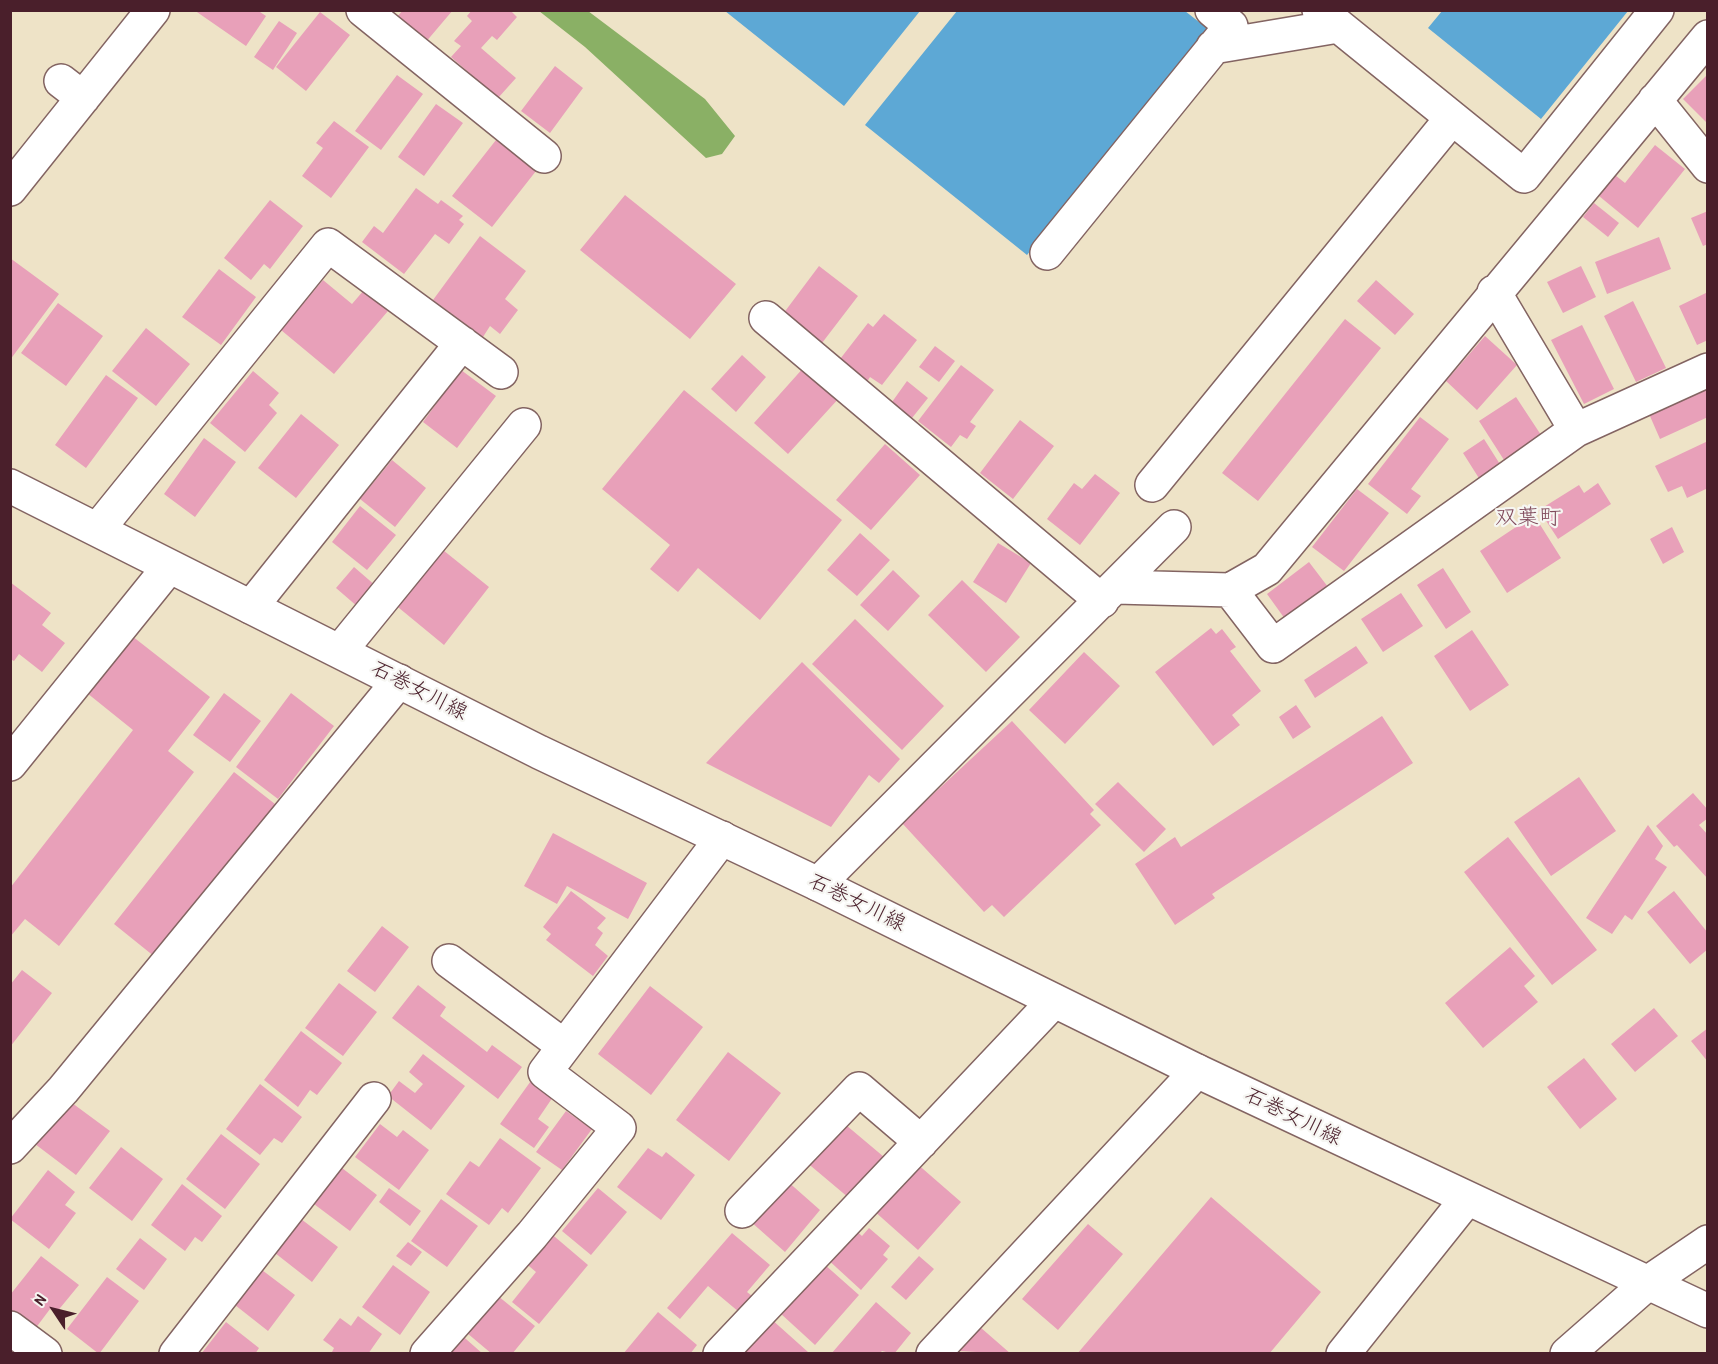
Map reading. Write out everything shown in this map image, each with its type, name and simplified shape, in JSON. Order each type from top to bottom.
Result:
[{"type":"street","points":[[363,10],[544,156]]},
{"type":"street","points":[[1047,253],[1231,26],[1212,10]]},
{"type":"street","points":[[1213,47],[1328,18],[1524,176],[1657,10]]},
{"type":"street","points":[[15,173],[72,89],[136,17]]},
{"type":"street","points":[[766,318],[1109,594],[1230,590],[1267,569],[1494,292],[1707,38]]},
{"type":"street","points":[[1655,100],[1707,166]]},
{"type":"street","points":[[1152,485],[1452,118]]},
{"type":"street","points":[[98,530],[328,245],[501,372]]},
{"type":"street","points":[[1494,292],[1576,429]]},
{"type":"street","points":[[251,607],[462,343]]},
{"type":"street","points":[[1230,590],[1272,646],[1576,429],[1707,370]]},
{"type":"street","points":[[340,651],[524,425]]},
{"type":"street","name":"石巻女川線","points":[[10,486],[539,752],[818,884],[1197,1071],[1466,1200],[1649,1282],[1707,1311]]},
{"type":"street","points":[[818,884],[1174,527]]},
{"type":"street","points":[[10,764],[169,567]]},
{"type":"street","points":[[11,1146],[63,1090],[399,681]]},
{"type":"street","points":[[427,1353],[532,1235],[619,1128],[546,1072],[722,838]]},
{"type":"street","points":[[448,961],[564,1046]]},
{"type":"street","points":[[720,1353],[1054,1001]]},
{"type":"street","points":[[933,1353],[1197,1071]]},
{"type":"street","points":[[742,1212],[859,1089],[921,1142]]},
{"type":"street","points":[[176,1353],[374,1100]]},
{"type":"street","points":[[1343,1353],[1466,1200]]},
{"type":"street","points":[[1567,1353],[1649,1282],[1707,1242]]},
{"type":"street","points":[[10,1328],[45,1353]]},
{"type":"green space","points":[[539,11],[588,11],[705,99],[735,136],[722,154],[706,158],[585,47]]},
{"type":"water","points":[[725,11],[920,11],[844,106]]},
{"type":"water","points":[[957,11],[1185,11],[1208,29],[1027,255],[865,125]]},
{"type":"water","points":[[1442,11],[1628,11],[1541,119],[1428,28]]},
{"type":"building","points":[[194,10],[257,10],[266,16],[246,46]]},
{"type":"building","points":[[403,10],[453,10],[425,43],[397,17]]},
{"type":"building","points":[[472,10],[510,10],[517,17],[497,40],[492,36],[481,48],[516,78],[498,98],[451,57],[461,46],[454,41],[472,21],[467,16]]},
{"type":"building","points":[[320,12],[350,35],[306,91],[276,67]]},
{"type":"building","points":[[279,21],[297,33],[273,70],[254,57]]},
{"type":"building","points":[[555,66],[583,88],[550,133],[521,111]]},
{"type":"building","points":[[1708,74],[1708,124],[1683,99]]},
{"type":"building","points":[[397,75],[423,94],[381,150],[355,131]]},
{"type":"building","points":[[436,104],[463,123],[424,176],[398,157]]},
{"type":"building","points":[[334,121],[369,147],[331,198],[302,176],[323,148],[316,143]]},
{"type":"building","points":[[496,140],[536,171],[492,227],[452,196]]},
{"type":"building","points":[[1655,145],[1685,169],[1638,228],[1599,196],[1615,175],[1625,183]]},
{"type":"building","points":[[416,188],[438,204],[441,200],[463,216],[459,220],[464,224],[449,244],[435,234],[404,274],[362,242],[374,226],[383,233]]},
{"type":"building","points":[[625,195],[736,284],[690,339],[580,250]]},
{"type":"building","points":[[270,200],[303,226],[270,269],[264,264],[251,280],[224,258]]},
{"type":"building","points":[[1594,203],[1619,223],[1608,237],[1583,217]]},
{"type":"building","points":[[1708,211],[1708,244],[1703,246],[1691,218]]},
{"type":"building","points":[[480,236],[526,271],[505,299],[518,310],[500,334],[490,326],[483,337],[433,300]]},
{"type":"building","points":[[1659,237],[1671,269],[1607,294],[1595,262]]},
{"type":"building","points":[[10,258],[59,294],[10,360],[11,278]]},
{"type":"building","points":[[819,266],[858,296],[822,343],[783,314]]},
{"type":"building","points":[[1581,266],[1596,297],[1563,313],[1547,282]]},
{"type":"building","points":[[219,269],[256,297],[221,345],[182,317]]},
{"type":"building","points":[[323,280],[352,304],[364,290],[388,311],[334,374],[281,330]]},
{"type":"building","points":[[1376,280],[1414,314],[1395,335],[1357,301]]},
{"type":"building","points":[[1708,292],[1708,340],[1697,345],[1679,306]]},
{"type":"building","points":[[1633,301],[1666,368],[1636,382],[1604,316]]},
{"type":"building","points":[[58,303],[103,336],[66,386],[21,353]]},
{"type":"building","points":[[884,314],[917,340],[882,385],[870,377],[865,385],[837,363],[868,323],[873,327]]},
{"type":"building","points":[[1345,319],[1381,348],[1258,501],[1222,473]]},
{"type":"building","points":[[1582,325],[1614,389],[1584,404],[1551,340]]},
{"type":"building","points":[[146,328],[190,364],[156,406],[112,371]]},
{"type":"building","points":[[1485,336],[1517,365],[1477,410],[1446,381]]},
{"type":"building","points":[[935,346],[955,361],[939,382],[919,367]]},
{"type":"building","points":[[742,355],[766,377],[736,412],[711,389]]},
{"type":"building","points":[[961,365],[994,390],[970,422],[976,426],[967,439],[960,435],[951,447],[918,421]]},
{"type":"building","points":[[805,366],[840,397],[788,454],[754,423]]},
{"type":"building","points":[[461,370],[496,396],[457,448],[423,422]]},
{"type":"building","points":[[253,371],[279,393],[269,405],[277,413],[245,452],[210,423]]},
{"type":"building","points":[[106,375],[138,398],[86,468],[55,445]]},
{"type":"building","points":[[907,381],[928,398],[912,418],[892,402]]},
{"type":"building","points":[[1703,381],[1708,391],[1708,417],[1660,439],[1646,407]]},
{"type":"building","points":[[684,390],[842,520],[760,620],[698,568],[678,592],[650,569],[670,545],[602,489]]},
{"type":"building","points":[[1516,397],[1541,435],[1504,460],[1479,421]]},
{"type":"building","points":[[301,414],[339,445],[296,498],[258,468]]},
{"type":"building","points":[[1420,417],[1449,439],[1411,489],[1421,496],[1407,514],[1368,484]]},
{"type":"building","points":[[1020,420],[1054,446],[1013,499],[980,473]]},
{"type":"building","points":[[204,438],[236,462],[195,517],[164,494]]},
{"type":"building","points":[[1484,439],[1503,469],[1482,483],[1463,453]]},
{"type":"building","points":[[1708,441],[1708,488],[1687,498],[1682,486],[1668,492],[1655,466]]},
{"type":"building","points":[[885,444],[920,475],[871,530],[836,500]]},
{"type":"building","points":[[392,460],[426,488],[395,527],[360,499]]},
{"type":"building","points":[[1095,474],[1120,493],[1080,545],[1047,519],[1074,483],[1082,489]]},
{"type":"building","points":[[1598,483],[1611,504],[1558,539],[1539,510],[1579,485],[1584,493]]},
{"type":"building","points":[[1357,489],[1389,513],[1344,571],[1312,547]]},
{"type":"building","points":[[360,506],[396,535],[367,570],[332,542]]},
{"type":"building","points":[[1534,515],[1561,558],[1507,593],[1480,551]]},
{"type":"building","points":[[1672,527],[1684,552],[1663,564],[1650,539]]},
{"type":"building","points":[[860,533],[890,560],[857,596],[827,570]]},
{"type":"building","points":[[998,543],[1031,563],[1006,603],[973,582]]},
{"type":"building","points":[[438,546],[489,587],[444,645],[393,603]]},
{"type":"building","points":[[1309,562],[1328,587],[1285,619],[1267,594]]},
{"type":"building","points":[[354,567],[376,586],[358,607],[336,588]]},
{"type":"building","points":[[1443,568],[1471,612],[1446,629],[1417,585]]},
{"type":"building","points":[[893,570],[920,596],[888,631],[860,605]]},
{"type":"building","points":[[962,580],[1020,637],[986,672],[928,615]]},
{"type":"building","points":[[10,582],[51,613],[42,625],[65,643],[42,672],[19,654],[14,661],[10,659]]},
{"type":"building","points":[[1401,593],[1423,626],[1383,652],[1361,619]]},
{"type":"building","points":[[855,619],[944,706],[902,750],[812,664]]},
{"type":"building","points":[[1211,628],[1216,634],[1222,629],[1236,647],[1230,651],[1261,691],[1232,715],[1240,725],[1213,746],[1155,672]]},
{"type":"building","points":[[1472,630],[1509,685],[1470,711],[1434,656]]},
{"type":"building","points":[[132,636],[210,697],[168,751],[194,772],[59,946],[25,919],[10,937],[10,888],[133,730],[87,693]]},
{"type":"building","points":[[1356,646],[1368,663],[1315,698],[1304,680]]},
{"type":"building","points":[[1084,652],[1120,686],[1065,744],[1029,710]]},
{"type":"building","points":[[802,662],[900,759],[879,783],[869,775],[831,827],[706,763]]},
{"type":"building","points":[[224,693],[261,721],[230,762],[193,735]]},
{"type":"building","points":[[291,693],[334,726],[278,799],[236,767]]},
{"type":"building","points":[[1296,705],[1311,727],[1293,739],[1279,717]]},
{"type":"building","points":[[1382,716],[1413,763],[1212,894],[1215,898],[1175,925],[1135,864],[1175,837],[1181,847]]},
{"type":"building","points":[[1012,721],[1094,810],[1090,814],[1101,825],[1004,917],[992,905],[984,912],[902,823]]},
{"type":"building","points":[[234,772],[275,804],[155,957],[114,924]]},
{"type":"building","points":[[1579,777],[1616,831],[1551,876],[1514,822]]},
{"type":"building","points":[[1118,782],[1166,829],[1144,852],[1095,804]]},
{"type":"building","points":[[1693,793],[1708,810],[1708,818],[1699,825],[1708,835],[1708,879],[1677,845],[1674,847],[1656,826]]},
{"type":"building","points":[[1648,825],[1663,846],[1655,859],[1667,867],[1632,920],[1625,915],[1612,934],[1586,918]]},
{"type":"building","points":[[553,833],[647,883],[628,919],[567,886],[557,904],[524,886]]},
{"type":"building","points":[[1508,837],[1597,950],[1552,985],[1464,872]]},
{"type":"building","points":[[571,891],[606,918],[597,928],[603,933],[595,945],[608,956],[593,976],[546,940],[551,934],[543,927]]},
{"type":"building","points":[[1674,891],[1708,933],[1708,949],[1690,964],[1647,912]]},
{"type":"building","points":[[382,926],[409,947],[375,992],[347,971]]},
{"type":"building","points":[[1510,947],[1535,976],[1524,986],[1538,1002],[1483,1048],[1445,1003]]},
{"type":"building","points":[[22,970],[52,993],[10,1047],[10,985]]},
{"type":"building","points":[[339,983],[377,1012],[343,1056],[305,1028]]},
{"type":"building","points":[[418,985],[446,1007],[440,1016],[487,1052],[492,1045],[522,1067],[498,1099],[392,1018]]},
{"type":"building","points":[[650,986],[703,1027],[651,1095],[598,1054]]},
{"type":"building","points":[[1654,1008],[1678,1036],[1635,1072],[1611,1044]]},
{"type":"building","points":[[1708,1028],[1708,1062],[1691,1041]]},
{"type":"building","points":[[301,1031],[342,1063],[317,1095],[310,1090],[298,1107],[264,1080]]},
{"type":"building","points":[[728,1052],[781,1093],[729,1161],[676,1120]]},
{"type":"building","points":[[423,1054],[465,1086],[431,1130],[388,1096],[399,1081],[415,1093],[423,1084],[409,1072]]},
{"type":"building","points":[[1584,1058],[1617,1099],[1580,1129],[1547,1087]]},
{"type":"building","points":[[533,1078],[555,1094],[538,1119],[549,1127],[534,1148],[500,1124]]},
{"type":"building","points":[[260,1084],[302,1117],[282,1143],[274,1138],[260,1155],[226,1129]]},
{"type":"building","points":[[68,1100],[110,1131],[76,1175],[35,1144]]},
{"type":"building","points":[[566,1111],[592,1129],[562,1170],[536,1152]]},
{"type":"building","points":[[840,1120],[884,1157],[849,1198],[805,1161]]},
{"type":"building","points":[[380,1124],[397,1137],[403,1130],[429,1150],[399,1190],[355,1157]]},
{"type":"building","points":[[221,1134],[260,1164],[225,1209],[186,1179]]},
{"type":"building","points":[[500,1138],[541,1168],[508,1213],[502,1208],[489,1225],[446,1194],[470,1161],[479,1167]]},
{"type":"building","points":[[121,1147],[163,1179],[132,1221],[89,1188]]},
{"type":"building","points":[[648,1148],[662,1157],[666,1152],[695,1175],[661,1220],[617,1187]]},
{"type":"building","points":[[915,1162],[961,1202],[918,1250],[873,1210]]},
{"type":"building","points":[[342,1168],[377,1195],[350,1231],[314,1204]]},
{"type":"building","points":[[48,1170],[75,1192],[65,1205],[76,1213],[49,1249],[10,1219]]},
{"type":"building","points":[[786,1180],[820,1210],[785,1252],[750,1221]]},
{"type":"building","points":[[182,1184],[222,1216],[202,1242],[195,1237],[185,1251],[151,1225]]},
{"type":"building","points":[[389,1188],[421,1211],[410,1226],[379,1202]]},
{"type":"building","points":[[598,1188],[627,1212],[591,1255],[562,1231]]},
{"type":"building","points":[[1211,1197],[1321,1292],[1269,1354],[1077,1354]]},
{"type":"building","points":[[441,1199],[478,1226],[447,1267],[411,1241]]},
{"type":"building","points":[[301,1219],[338,1247],[312,1282],[275,1253]]},
{"type":"building","points":[[1088,1224],[1123,1254],[1058,1330],[1022,1299]]},
{"type":"building","points":[[852,1227],[862,1236],[869,1228],[890,1246],[883,1255],[888,1259],[861,1290],[825,1257]]},
{"type":"building","points":[[548,1231],[588,1265],[539,1324],[512,1302],[536,1272],[523,1261]]},
{"type":"building","points":[[732,1233],[770,1265],[747,1292],[752,1296],[739,1312],[708,1286],[680,1319],[667,1308]]},
{"type":"building","points":[[140,1238],[167,1259],[144,1290],[116,1269]]},
{"type":"building","points":[[408,1242],[422,1252],[411,1266],[396,1256]]},
{"type":"building","points":[[41,1256],[79,1285],[56,1313],[50,1309],[35,1329],[10,1311],[10,1295]]},
{"type":"building","points":[[919,1256],[934,1269],[906,1300],[891,1287]]},
{"type":"building","points":[[824,1264],[859,1295],[815,1345],[780,1313]]},
{"type":"building","points":[[393,1265],[430,1292],[400,1335],[362,1307]]},
{"type":"building","points":[[262,1270],[295,1295],[268,1331],[235,1305]]},
{"type":"building","points":[[107,1277],[139,1301],[99,1354],[67,1329]]},
{"type":"building","points":[[498,1296],[535,1326],[512,1354],[492,1354],[467,1333]]},
{"type":"building","points":[[876,1302],[911,1333],[894,1354],[882,1351],[879,1354],[831,1354]]},
{"type":"building","points":[[658,1312],[697,1345],[690,1354],[623,1354]]},
{"type":"building","points":[[358,1316],[382,1334],[368,1354],[331,1354],[334,1348],[323,1340],[340,1318],[351,1326]]},
{"type":"building","points":[[770,1318],[808,1352],[807,1354],[738,1354]]},
{"type":"building","points":[[226,1322],[259,1348],[255,1354],[201,1354]]},
{"type":"building","points":[[980,1327],[1011,1354],[959,1351]]},
{"type":"building","points":[[458,1332],[483,1354],[440,1354]]},
{"type":"district","name":"双葉町","points":[[1528,518]]}]
